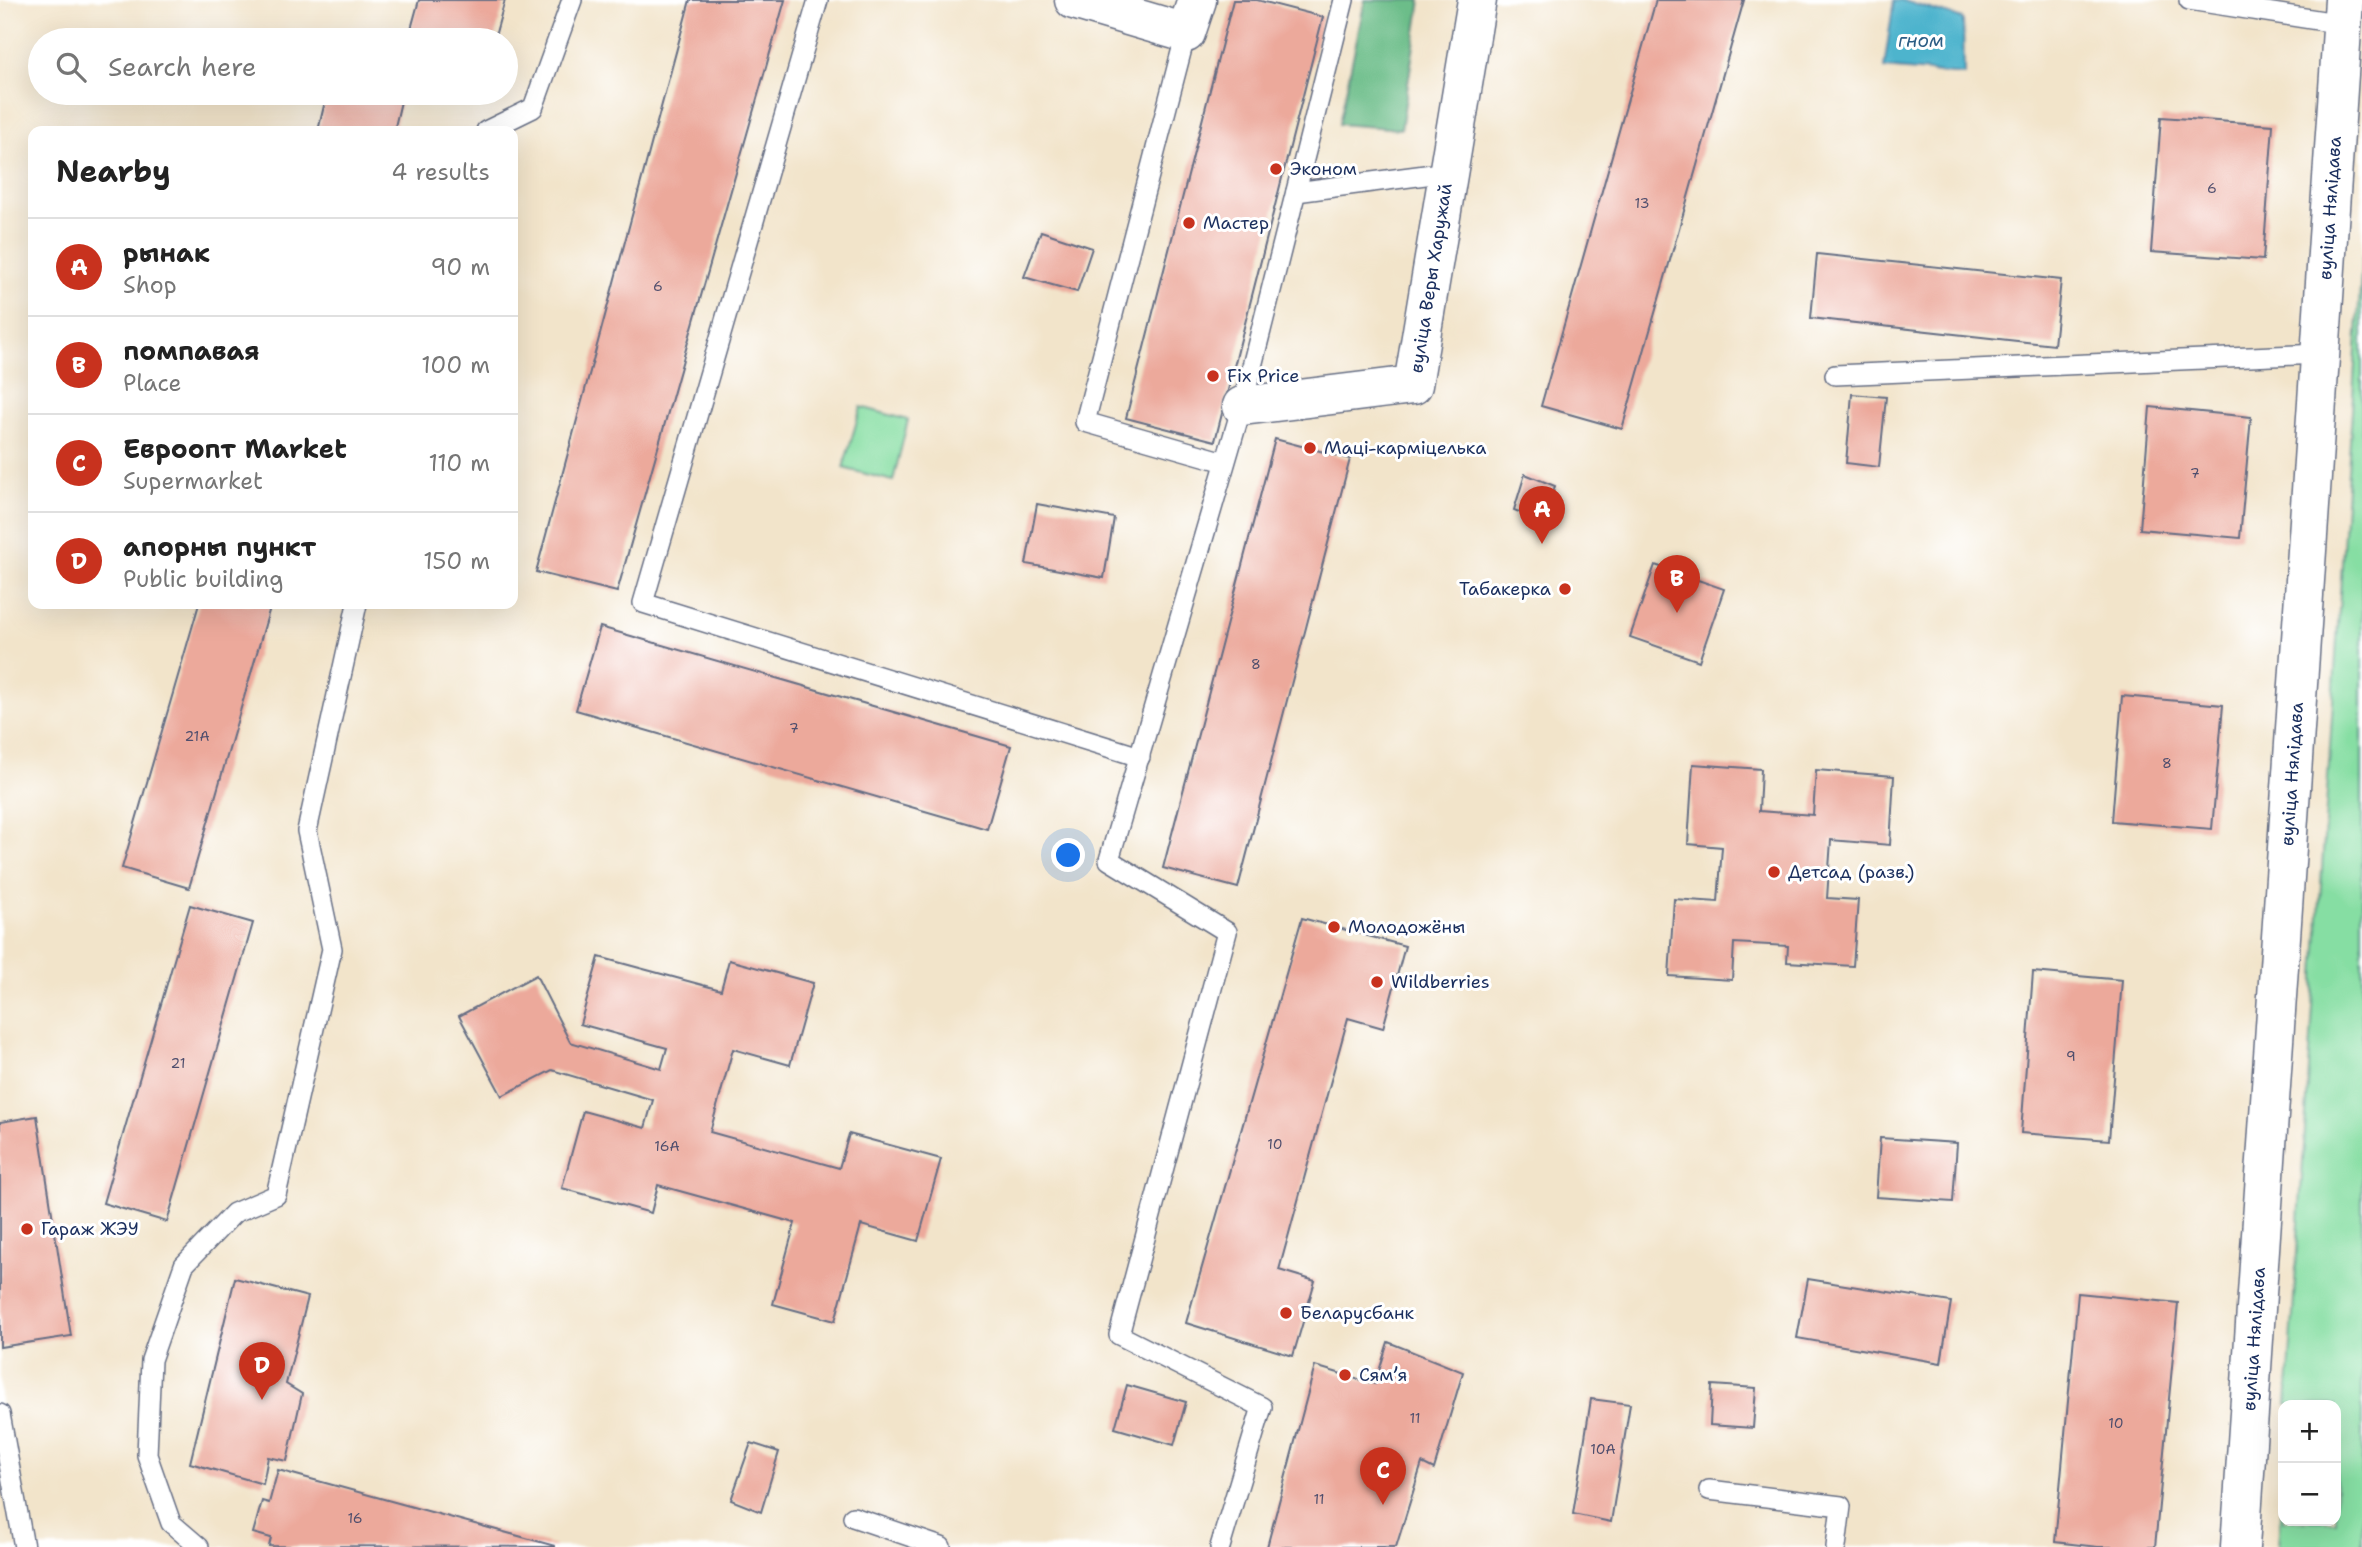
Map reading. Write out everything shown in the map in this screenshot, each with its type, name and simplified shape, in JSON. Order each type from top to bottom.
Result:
[{"type":"street","points":[[1074,0],[1192,16]]},
{"type":"street","name":"вуліца Веры Харужай","points":[[1242,405],[1413,385],[1477,0]]},
{"type":"street","name":"вуліца Нялідава","points":[[2240,1547],[2344,12]]},
{"type":"lane","points":[[496,126],[533,108],[572,0]]},
{"type":"lane","points":[[818,0],[643,603],[1140,757]]},
{"type":"lane","points":[[1220,1547],[1262,1408],[1119,1335],[1227,932],[1110,860],[1242,405],[1344,0]]},
{"type":"lane","points":[[2189,0],[2344,12]]},
{"type":"lane","points":[[1192,16],[1085,422],[1225,463]]},
{"type":"lane","points":[[1296,192],[1448,172]]},
{"type":"lane","points":[[1835,375],[2321,354]]},
{"type":"lane","points":[[199,1547],[171,1523],[147,1455],[151,1360],[184,1265],[234,1213],[276,1195],[332,949],[307,831],[356,609]]},
{"type":"lane","points":[[0,1414],[24,1547]]},
{"type":"lane","points":[[1709,1490],[1841,1506],[1836,1547]]},
{"type":"lane","points":[[853,1517],[941,1547]]},
{"type":"green space","points":[[1365,0],[1421,0],[1401,129],[1339,124]]},
{"type":"green space","points":[[2362,257],[2362,1547],[2278,1547],[2279,1526],[2341,1526],[2341,1400],[2287,1400]]},
{"type":"green space","points":[[861,407],[908,420],[893,481],[843,468]]},
{"type":"water","name":"гном","points":[[1894,0],[1963,19],[1964,75],[1884,68]]},
{"type":"building","points":[[419,0],[505,0],[497,28],[411,28]]},
{"type":"building","points":[[690,0],[785,0],[617,592],[536,572]]},
{"type":"building","points":[[1233,0],[1257,0],[1323,17],[1215,441],[1126,418]]},
{"type":"building","points":[[1656,0],[1744,0],[1622,429],[1541,406]]},
{"type":"building","points":[[324,105],[400,105],[395,126],[319,126]]},
{"type":"building","points":[[2161,117],[2273,125],[2263,260],[2151,252]]},
{"type":"building","points":[[1041,231],[1092,248],[1077,292],[1024,277]]},
{"type":"building","points":[[1817,254],[2061,280],[2054,345],[1811,318]]},
{"type":"building","points":[[1852,394],[1886,397],[1879,467],[1846,463]]},
{"type":"building","points":[[2150,407],[2251,417],[2240,538],[2140,529]]},
{"type":"building","points":[[1275,439],[1350,459],[1238,888],[1163,868]]},
{"type":"building","points":[[1525,474],[1555,486],[1543,522],[1514,510]]},
{"type":"building","points":[[1037,504],[1114,518],[1104,578],[1026,564]]},
{"type":"building","points":[[1655,565],[1724,589],[1699,661],[1630,637]]},
{"type":"building","points":[[198,609],[270,609],[189,888],[122,868]]},
{"type":"building","points":[[600,627],[1011,746],[987,829],[576,710]]},
{"type":"building","points":[[2122,696],[2223,705],[2212,829],[2112,821]]},
{"type":"building","name":"Детсад (разв.)","points":[[1693,764],[1761,769],[1759,811],[1813,815],[1816,770],[1894,776],[1890,845],[1831,840],[1827,898],[1858,900],[1853,966],[1787,962],[1788,946],[1734,943],[1732,980],[1669,976],[1674,899],[1718,902],[1722,847],[1688,844]]},
{"type":"building","points":[[190,905],[253,923],[167,1222],[103,1203]]},
{"type":"building","points":[[1302,918],[1405,946],[1383,1028],[1348,1018],[1279,1270],[1315,1281],[1293,1356],[1186,1323]]},
{"type":"building","points":[[599,957],[721,990],[729,960],[813,983],[790,1065],[733,1049],[710,1132],[839,1168],[849,1134],[941,1159],[918,1241],[861,1225],[835,1321],[773,1304],[795,1223],[658,1185],[651,1213],[562,1188],[583,1111],[645,1128],[653,1100],[552,1070],[502,1096],[459,1016],[536,975],[570,1042],[661,1069],[667,1048],[580,1024]]},
{"type":"building","points":[[2033,972],[2122,980],[2109,1140],[2021,1133]]},
{"type":"building","name":"Гараж ЖЭУ","points":[[37,1116],[71,1336],[0,1347],[0,1122]]},
{"type":"building","points":[[1880,1138],[1957,1143],[1953,1202],[1876,1197]]},
{"type":"building","points":[[235,1278],[308,1297],[286,1384],[302,1394],[287,1461],[268,1457],[263,1484],[190,1463]]},
{"type":"building","points":[[1808,1279],[1951,1302],[1941,1363],[1797,1338]]},
{"type":"building","points":[[2078,1293],[2178,1303],[2155,1547],[2098,1547],[2055,1542]]},
{"type":"building","points":[[1388,1342],[1463,1372],[1434,1469],[1422,1463],[1396,1547],[1267,1547],[1315,1366],[1375,1384]]},
{"type":"building","points":[[1127,1385],[1186,1402],[1174,1445],[1115,1428]]},
{"type":"building","points":[[1712,1385],[1756,1388],[1753,1428],[1710,1425]]},
{"type":"building","points":[[1591,1399],[1630,1404],[1611,1522],[1573,1514]]},
{"type":"building","points":[[751,1443],[779,1452],[761,1512],[731,1500]]},
{"type":"building","points":[[278,1470],[555,1547],[269,1546],[271,1538],[253,1533],[262,1501],[269,1503]]},
{"type":"place","name":"Эконом","points":[[1276,169]]},
{"type":"place","name":"Мастер","points":[[1189,223]]},
{"type":"place","name":"Fix Price","points":[[1213,376]]},
{"type":"place","name":"Маці-карміцелька","points":[[1310,448]]},
{"type":"place","name":"рынак","points":[[1542,544]]},
{"type":"place","name":"Табакерка","points":[[1565,589]]},
{"type":"place","name":"помпавая","points":[[1677,613]]},
{"type":"place","name":"Детсад (разв.)","points":[[1774,872]]},
{"type":"place","name":"Молодожёны","points":[[1334,927]]},
{"type":"place","name":"Wildberries","points":[[1377,982]]},
{"type":"place","name":"Гараж ЖЭУ","points":[[27,1229]]},
{"type":"place","name":"Беларусбанк","points":[[1286,1313]]},
{"type":"place","name":"Сямʼя","points":[[1345,1375]]},
{"type":"place","name":"апорны пункт","points":[[262,1400]]},
{"type":"place","name":"Евроопт Market","points":[[1383,1505]]}]
